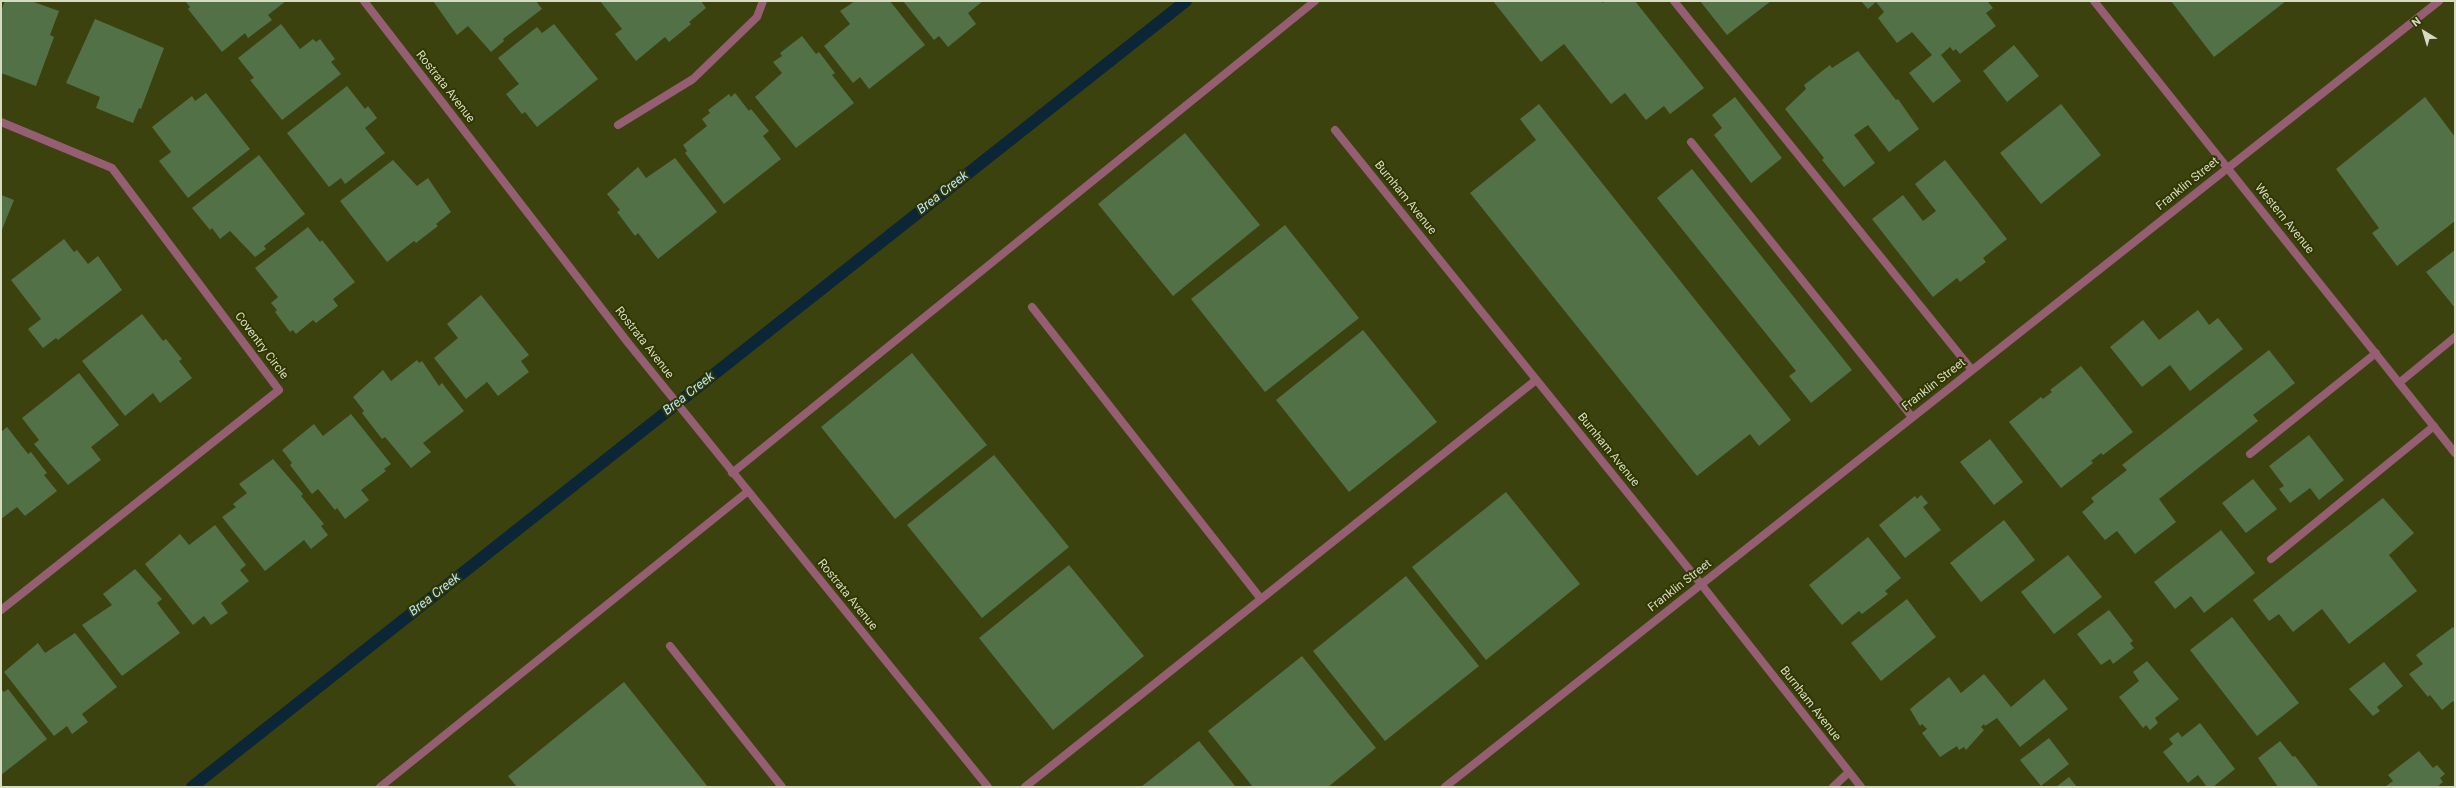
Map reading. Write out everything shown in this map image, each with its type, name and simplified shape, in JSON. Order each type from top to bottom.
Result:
[{"type":"street","name":"Rostrata Avenue","points":[[364,1],[629,344],[747,492],[988,787]]},
{"type":"street","points":[[618,125],[693,79],[757,17],[763,1]]},
{"type":"street","points":[[730,471],[1315,1]]},
{"type":"street","points":[[1674,1],[1972,370]]},
{"type":"street","name":"Western Avenue","points":[[2094,1],[2455,453]]},
{"type":"street","name":"Franklin Street","points":[[1445,787],[2439,1]]},
{"type":"street","name":"Coventry Circle","points":[[1,122],[112,168],[279,390],[1,610]]},
{"type":"street","name":"Burnham Avenue","points":[[1335,130],[1701,584],[1861,787]]},
{"type":"street","points":[[1691,142],[1912,417]]},
{"type":"street","points":[[1032,306],[1261,599]]},
{"type":"street","points":[[2399,383],[2455,337]]},
{"type":"street","points":[[2250,454],[2376,354]]},
{"type":"street","points":[[1025,787],[1536,380]]},
{"type":"street","points":[[2270,559],[2434,426]]},
{"type":"street","points":[[380,787],[747,492]]},
{"type":"street","points":[[670,646],[782,787]]},
{"type":"street","points":[[1834,787],[1849,772]]},
{"type":"building","points":[[5,1],[31,1],[59,11],[50,35],[54,37],[36,86],[1,73],[1,11]]},
{"type":"building","points":[[185,1],[286,1],[268,15],[272,20],[248,38],[245,33],[222,52],[188,9],[190,7]]},
{"type":"building","points":[[433,1],[536,1],[542,9],[503,39],[504,41],[491,52],[468,26],[457,35]]},
{"type":"building","points":[[600,1],[701,1],[706,8],[689,22],[691,24],[669,42],[665,37],[636,61],[615,34],[622,29]]},
{"type":"building","points":[[855,1],[890,1],[925,45],[869,89],[860,77],[853,83],[824,46],[850,24],[840,11]]},
{"type":"building","points":[[903,1],[983,1],[968,13],[976,24],[948,47],[939,36],[934,40]]},
{"type":"building","points":[[1493,1],[1601,1],[1603,3],[1605,1],[1635,1],[1704,88],[1670,114],[1664,106],[1646,120],[1625,93],[1611,104],[1564,44],[1541,62]]},
{"type":"building","points":[[1700,1],[1771,1],[1727,35]]},
{"type":"building","points":[[1861,1],[1987,1],[1993,8],[1986,13],[1996,26],[1960,54],[1956,49],[1953,51],[1950,47],[1941,55],[1961,81],[1933,103],[1909,73],[1932,55],[1912,32],[1897,43],[1878,18],[1884,12],[1876,2],[1868,9]]},
{"type":"building","points":[[2171,1],[2286,1],[2214,57]]},
{"type":"building","points":[[95,19],[164,48],[141,109],[139,108],[133,123],[96,108],[100,97],[66,83]]},
{"type":"building","points":[[281,24],[300,49],[313,39],[316,42],[320,39],[335,59],[331,62],[341,74],[282,120],[250,80],[254,78],[238,58]]},
{"type":"building","points":[[554,24],[598,79],[537,127],[525,112],[522,114],[506,94],[519,84],[498,58],[537,27],[542,33]]},
{"type":"building","points":[[802,36],[816,54],[819,52],[835,73],[832,75],[854,103],[796,148],[755,97],[782,73],[773,62],[782,56],[780,53]]},
{"type":"building","points":[[2014,45],[2039,76],[2007,102],[1983,71]]},
{"type":"building","points":[[1858,51],[1896,100],[1898,99],[1919,129],[1889,152],[1868,125],[1854,135],[1875,163],[1844,187],[1822,160],[1824,158],[1785,109],[1806,89],[1804,85],[1830,65],[1832,68]]},
{"type":"building","points":[[347,86],[365,109],[368,106],[377,118],[365,128],[385,153],[345,184],[341,178],[329,187],[287,133]]},
{"type":"building","points":[[206,93],[250,149],[188,198],[159,161],[171,152],[152,127],[192,96],[195,101]]},
{"type":"building","points":[[735,93],[749,111],[751,109],[769,131],[763,136],[781,159],[724,204],[685,153],[687,151],[683,145],[707,126],[702,119],[710,113],[708,110],[729,94],[731,97]]},
{"type":"building","points":[[1735,97],[1782,158],[1751,183],[1714,135],[1722,128],[1712,115]]},
{"type":"building","points":[[2425,97],[2455,137],[2455,221],[2397,266],[2372,233],[2379,228],[2336,169]]},
{"type":"building","points":[[1539,104],[1791,420],[1759,446],[1750,434],[1697,476],[1470,193],[1536,140],[1520,119]]},
{"type":"building","points":[[2061,104],[2101,155],[2041,204],[2000,153]]},
{"type":"building","points":[[1185,133],[1260,225],[1173,296],[1098,204]]},
{"type":"building","points":[[259,155],[305,214],[264,246],[266,249],[255,257],[230,231],[220,239],[212,228],[210,230],[192,208]]},
{"type":"building","points":[[675,158],[717,212],[658,259],[638,233],[635,236],[617,212],[620,210],[607,194],[638,167],[646,178]]},
{"type":"building","points":[[393,160],[417,186],[428,178],[451,212],[436,224],[438,226],[416,243],[414,241],[387,262],[340,201]]},
{"type":"building","points":[[1945,160],[2007,239],[1983,258],[1986,262],[1960,282],[1957,278],[1933,297],[1872,219],[1903,195],[1923,221],[1936,211],[1915,184]]},
{"type":"building","points":[[1692,169],[1852,370],[1811,403],[1789,376],[1796,371],[1657,198]]},
{"type":"building","points":[[1,195],[14,200],[1,232]]},
{"type":"building","points":[[1285,225],[1359,318],[1265,392],[1191,299]]},
{"type":"building","points":[[308,227],[320,242],[322,240],[355,282],[333,299],[338,306],[316,323],[313,320],[296,334],[293,330],[290,332],[275,312],[277,310],[271,303],[278,297],[255,268]]},
{"type":"building","points":[[64,239],[74,252],[77,250],[88,264],[98,256],[122,290],[58,340],[56,338],[43,348],[28,329],[41,319],[11,280]]},
{"type":"building","points":[[2455,250],[2455,308],[2426,272]]},
{"type":"building","points":[[481,295],[529,355],[521,361],[529,372],[498,396],[487,382],[466,399],[434,358],[458,338],[447,324]]},
{"type":"building","points":[[2198,310],[2209,325],[2218,318],[2243,349],[2190,391],[2170,365],[2142,387],[2110,347],[2143,320],[2159,340]]},
{"type":"building","points":[[142,314],[163,341],[166,339],[182,359],[179,361],[192,378],[160,403],[153,393],[125,416],[82,361]]},
{"type":"building","points":[[1363,330],[1437,422],[1349,492],[1276,400]]},
{"type":"building","points":[[2269,350],[2295,383],[2253,415],[2258,421],[2159,499],[2176,522],[2135,554],[2117,531],[2105,540],[2082,512],[2094,502],[2091,498],[2127,470],[2122,465]]},
{"type":"building","points":[[912,353],[987,445],[895,519],[821,427]]},
{"type":"building","points":[[417,360],[419,363],[422,361],[439,386],[442,383],[464,411],[423,443],[431,452],[411,468],[385,437],[382,439],[362,413],[364,411],[353,397],[383,370],[391,381]]},
{"type":"building","points":[[2081,366],[2133,432],[2103,455],[2101,453],[2091,461],[2093,463],[2061,488],[2009,422],[2041,397],[2043,399],[2052,392],[2050,390]]},
{"type":"building","points":[[79,373],[119,425],[91,447],[101,460],[68,485],[34,444],[39,440],[22,418]]},
{"type":"building","points":[[351,414],[391,464],[384,469],[386,471],[361,490],[369,500],[345,519],[337,508],[335,510],[318,489],[312,494],[290,465],[292,463],[282,450],[314,424],[323,436]]},
{"type":"building","points":[[7,427],[28,454],[31,452],[47,473],[44,475],[57,491],[25,516],[17,507],[1,519],[1,432]]},
{"type":"building","points":[[2309,435],[2344,480],[2319,500],[2310,488],[2290,503],[2279,489],[2284,486],[2269,466]]},
{"type":"building","points":[[1990,439],[2023,482],[1994,505],[1960,462]]},
{"type":"building","points":[[994,455],[1069,547],[982,618],[907,525]]},
{"type":"building","points":[[273,459],[303,494],[301,496],[324,524],[321,526],[328,535],[311,549],[304,540],[265,571],[222,517],[236,507],[233,504],[247,493],[239,484]]},
{"type":"building","points":[[2253,479],[2277,509],[2246,533],[2222,503]]},
{"type":"building","points":[[1506,492],[1580,584],[1486,660],[1412,567]]},
{"type":"building","points":[[1921,495],[1928,503],[1923,507],[1941,530],[1905,558],[1879,525],[1915,496],[1917,499]]},
{"type":"building","points":[[2383,498],[2414,533],[2389,555],[2417,591],[2349,644],[2322,609],[2293,632],[2279,614],[2269,621],[2253,600]]},
{"type":"building","points":[[2004,520],[2035,560],[1981,602],[1950,563]]},
{"type":"building","points":[[215,525],[246,565],[240,570],[249,581],[221,603],[228,613],[211,625],[204,616],[193,625],[145,564],[180,534],[189,545]]},
{"type":"building","points":[[2221,530],[2255,573],[2204,613],[2191,596],[2175,609],[2154,582]]},
{"type":"building","points":[[1868,537],[1901,578],[1885,591],[1888,594],[1862,614],[1859,611],[1842,625],[1809,585]]},
{"type":"building","points":[[2068,555],[2102,597],[2054,634],[2021,592]]},
{"type":"building","points":[[1069,565],[1144,656],[1053,730],[979,638]]},
{"type":"building","points":[[135,569],[162,599],[157,603],[180,633],[122,676],[82,625],[112,605],[103,594]]},
{"type":"building","points":[[1406,576],[1479,666],[1385,741],[1313,651]]},
{"type":"building","points":[[1907,599],[1936,637],[1881,681],[1851,643]]},
{"type":"building","points":[[2109,610],[2133,641],[2130,643],[2134,648],[2113,664],[2110,659],[2101,665],[2077,634]]},
{"type":"building","points":[[2232,617],[2299,703],[2257,736],[2190,650]]},
{"type":"building","points":[[2453,627],[2455,630],[2455,704],[2453,701],[2442,710],[2430,695],[2428,697],[2409,674],[2423,664],[2416,655]]},
{"type":"building","points":[[75,633],[117,687],[82,714],[88,722],[72,734],[67,726],[54,736],[4,672],[38,643],[45,653]]},
{"type":"building","points":[[1302,656],[1376,748],[1328,787],[1253,787],[1208,731]]},
{"type":"building","points":[[2147,661],[2179,699],[2155,718],[2158,723],[2150,730],[2146,725],[2143,728],[2119,697],[2139,681],[2133,672]]},
{"type":"building","points":[[2384,662],[2403,686],[2377,707],[2380,711],[2373,716],[2349,689]]},
{"type":"building","points":[[1984,674],[2011,707],[2044,679],[2068,709],[2020,747],[1997,718],[1981,727],[1984,730],[1966,750],[1964,747],[1959,750],[1957,746],[1940,757],[1922,733],[1927,729],[1922,724],[1920,726],[1910,709],[1949,677],[1961,693]]},
{"type":"building","points":[[624,682],[708,787],[517,787],[508,776]]},
{"type":"building","points":[[1,689],[4,692],[8,689],[47,739],[1,775]]},
{"type":"building","points":[[2200,723],[2235,769],[2213,787],[2207,787],[2198,775],[2188,783],[2163,752],[2173,744],[2169,739],[2178,732],[2182,737]]},
{"type":"building","points":[[2049,738],[2069,764],[2041,786],[2020,760]]},
{"type":"building","points":[[1199,741],[1236,787],[1141,787]]},
{"type":"building","points":[[2280,741],[2293,757],[2295,756],[2319,787],[2278,787],[2258,758]]},
{"type":"building","points":[[2419,751],[2433,768],[2437,765],[2445,774],[2440,778],[2443,782],[2437,787],[2385,787],[2393,781],[2388,775]]},
{"type":"building","points":[[2069,777],[2077,787],[2056,787]]},
{"type":"waterway","name":"Brea Creek","points":[[192,787],[1186,1]]}]
